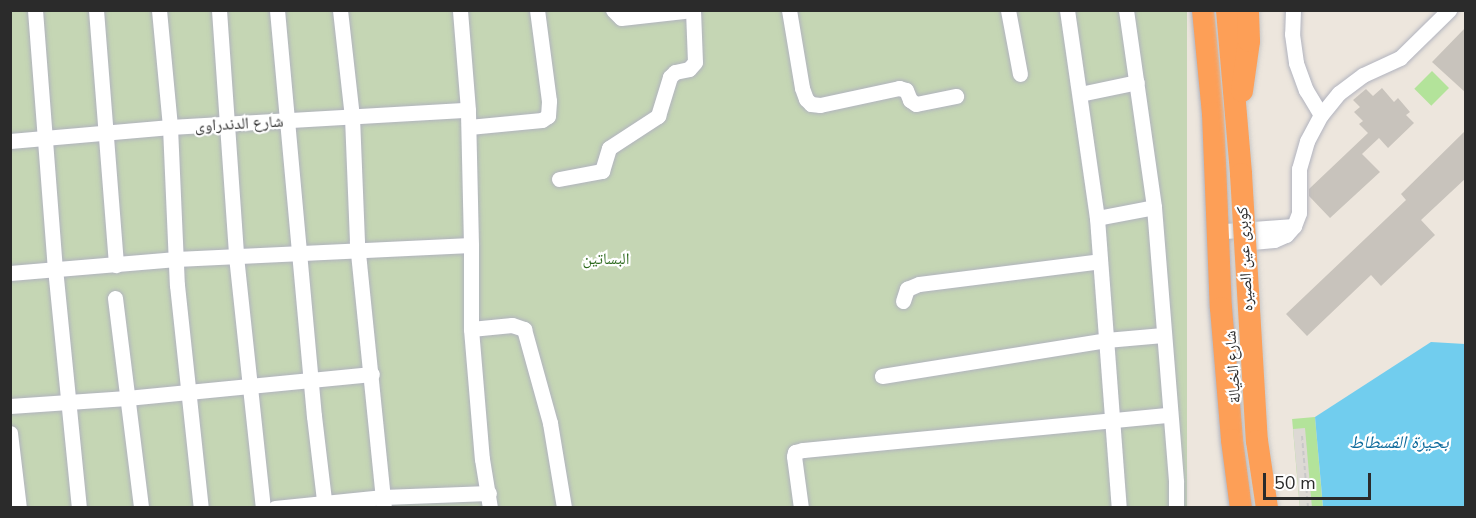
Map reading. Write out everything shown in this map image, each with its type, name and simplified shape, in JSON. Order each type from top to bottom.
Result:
[{"type":"highway","name":"كوبرى عين الصيره","points":[[1203,10],[1213,113],[1222,319],[1232,440],[1243,507]]},
{"type":"highway","name":"كوبرى عين الصيره","points":[[1238,11],[1248,64],[1237,110],[1253,386],[1269,507]]},
{"type":"street","points":[[35,10],[55,268],[79,507]]},
{"type":"street","points":[[96,10],[116,265]]},
{"type":"street","points":[[159,10],[170,127],[176,259],[201,507]]},
{"type":"street","points":[[219,10],[229,125],[236,256],[263,507]]},
{"type":"street","points":[[276,10],[324,505]]},
{"type":"street","points":[[340,10],[352,117],[358,249],[384,502]]},
{"type":"street","points":[[275,507],[489,500],[482,459],[471,328],[469,127],[460,10]]},
{"type":"street","points":[[469,127],[542,120],[548,116],[549,101],[537,10]]},
{"type":"street","points":[[559,179],[602,171],[606,165],[609,148],[658,116],[670,77],[675,72],[689,69],[695,62],[693,10],[621,18],[613,10]]},
{"type":"street","points":[[789,10],[802,88],[806,99],[811,104],[820,105],[899,88],[906,90],[910,100],[916,104],[956,96]]},
{"type":"street","points":[[1008,10],[1020,74]]},
{"type":"street","points":[[1067,10],[1097,218],[1119,507]]},
{"type":"street","points":[[1126,10],[1154,207],[1176,482],[1176,507]]},
{"type":"street","name":"شارع الخيالة","points":[[1209,10],[1243,507]]},
{"type":"street","points":[[1293,10],[1292,34],[1296,63],[1306,90],[1321,115]]},
{"type":"street","points":[[1225,231],[1274,240],[1286,235],[1294,226],[1299,213],[1299,169],[1307,141],[1321,115],[1339,93],[1363,75],[1400,58],[1449,10]]},
{"type":"street","name":"شارع الخيالة","points":[[1238,11],[1269,507]]},
{"type":"street","points":[[1080,94],[1137,82]]},
{"type":"street","name":"شارع الدندراوى","points":[[10,141],[170,127],[468,110]]},
{"type":"street","points":[[1097,218],[1154,207]]},
{"type":"street","points":[[10,273],[176,259],[471,245]]},
{"type":"street","points":[[903,301],[907,289],[919,284],[1100,261]]},
{"type":"street","points":[[115,298],[141,507]]},
{"type":"street","points":[[471,328],[512,325],[524,329],[550,423],[564,507]]},
{"type":"street","points":[[882,376],[1106,340],[1163,335]]},
{"type":"street","points":[[10,406],[127,398],[372,374]]},
{"type":"street","points":[[801,507],[794,456],[798,451],[898,439],[937,439],[1169,415]]},
{"type":"street","points":[[10,433],[19,507]]},
{"type":"path","points":[[1302,436],[1308,507]]},
{"type":"green space","name":"البساتين","points":[[10,11],[1187,11],[1187,507],[10,507]]},
{"type":"green space","points":[[1432,71],[1449,88],[1431,106],[1414,89]]},
{"type":"green space","points":[[1315,417],[1323,507],[1300,508],[1292,419]]},
{"type":"shaded area","points":[[1305,428],[1312,507],[1300,508],[1293,429]]},
{"type":"water","name":"بحيرة الفسطاط","points":[[1431,342],[1465,344],[1465,507],[1323,507],[1315,417]]},
{"type":"building","points":[[1466,27],[1466,93],[1432,62]]},
{"type":"building","points":[[1382,88],[1394,102],[1398,98],[1410,112],[1406,115],[1414,123],[1388,148],[1379,138],[1362,154],[1380,172],[1330,218],[1309,196],[1309,189],[1368,133],[1359,124],[1363,121],[1354,112],[1360,107],[1353,100],[1366,89],[1373,96]]},
{"type":"building","points":[[1466,130],[1466,178],[1421,220],[1435,235],[1381,286],[1371,275],[1307,336],[1286,314],[1406,200],[1401,194]]}]
